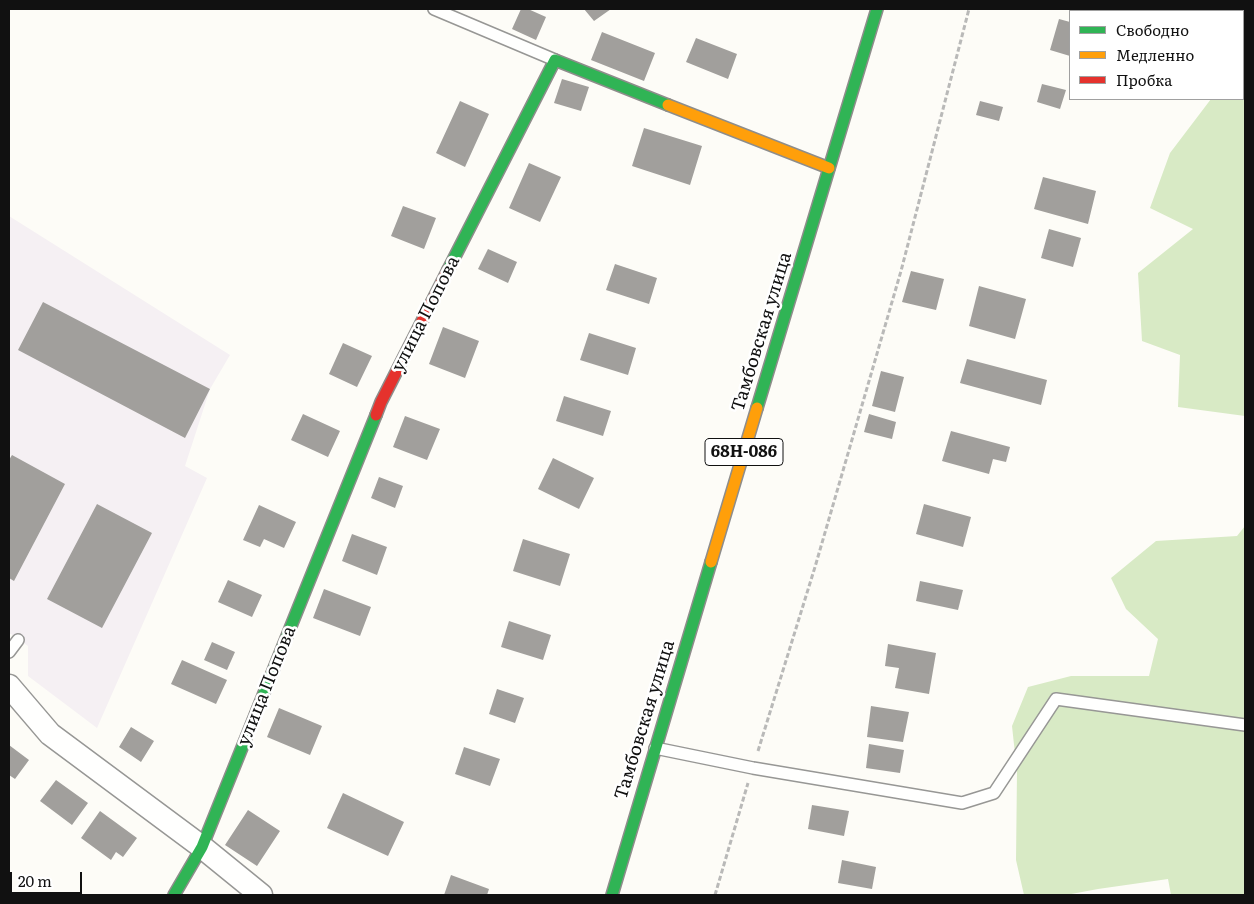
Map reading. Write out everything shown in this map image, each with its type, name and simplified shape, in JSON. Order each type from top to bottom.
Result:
[{"type":"street","name":"Тамбовская улица","points":[[612,895],[877,9]]},
{"type":"street","points":[[556,60],[829,168]]},
{"type":"street","name":"улица Попова","points":[[174,895],[202,847],[382,402],[556,60]]},
{"type":"street","points":[[9,686],[50,734],[202,847],[261,895]]},
{"type":"lane","points":[[434,9],[556,60]]},
{"type":"lane","points":[[9,652],[18,640]]},
{"type":"lane","points":[[655,748],[753,768],[962,803],[994,793],[1056,699],[1245,725]]},
{"type":"path","points":[[715,895],[815,567],[901,271],[969,9]]},
{"type":"shaded area","points":[[9,216],[230,355],[210,389],[185,466],[207,478],[97,728],[28,676],[28,646],[9,634],[9,460],[11,455],[9,453]]},
{"type":"green space","points":[[1244,74],[1245,416],[1178,407],[1180,355],[1142,341],[1138,273],[1193,229],[1150,208],[1170,153],[1210,100],[1244,100]]},
{"type":"green space","points":[[1245,526],[1245,895],[1171,895],[1168,879],[1066,895],[1024,895],[1016,860],[1017,772],[1012,726],[1028,687],[1071,676],[1149,676],[1158,639],[1126,609],[1111,578],[1156,541],[1237,536]]},
{"type":"building","points":[[521,9],[528,9],[546,17],[536,40],[512,29]]},
{"type":"building","points":[[584,9],[611,9],[594,21]]},
{"type":"building","points":[[1059,19],[1069,22],[1069,56],[1050,50]]},
{"type":"building","points":[[602,32],[655,53],[644,81],[591,60]]},
{"type":"building","points":[[696,38],[737,54],[728,79],[686,62]]},
{"type":"building","points":[[562,79],[589,87],[581,111],[554,103]]},
{"type":"building","points":[[1042,84],[1066,90],[1060,109],[1037,102]]},
{"type":"building","points":[[460,101],[489,114],[465,167],[436,153]]},
{"type":"building","points":[[980,101],[1003,107],[999,121],[976,115]]},
{"type":"building","points":[[644,128],[702,146],[690,185],[632,166]]},
{"type":"building","points":[[529,163],[561,177],[540,222],[509,208]]},
{"type":"building","points":[[1043,177],[1096,191],[1088,224],[1034,209]]},
{"type":"building","points":[[403,206],[436,218],[424,249],[391,236]]},
{"type":"building","points":[[1049,229],[1081,238],[1073,267],[1041,258]]},
{"type":"building","points":[[488,249],[517,262],[508,283],[478,269]]},
{"type":"building","points":[[615,264],[657,278],[649,304],[606,290]]},
{"type":"building","points":[[911,271],[944,279],[936,310],[902,302]]},
{"type":"building","points":[[979,286],[1026,299],[1015,339],[969,326]]},
{"type":"building","points":[[43,302],[210,389],[185,438],[18,350]]},
{"type":"building","points":[[443,327],[479,341],[465,378],[429,364]]},
{"type":"building","points":[[589,333],[636,348],[628,375],[580,360]]},
{"type":"building","points":[[343,343],[372,356],[357,387],[329,374]]},
{"type":"building","points":[[967,359],[1047,380],[1041,405],[960,383]]},
{"type":"building","points":[[881,371],[904,377],[895,412],[872,406]]},
{"type":"building","points":[[564,396],[611,411],[603,436],[556,421]]},
{"type":"building","points":[[303,414],[340,431],[328,457],[291,440]]},
{"type":"building","points":[[869,414],[896,422],[892,439],[864,432]]},
{"type":"building","points":[[405,416],[440,429],[427,460],[393,447]]},
{"type":"building","points":[[951,431],[1010,447],[1006,462],[993,459],[989,474],[942,461]]},
{"type":"building","points":[[12,455],[65,484],[14,581],[9,578],[9,460]]},
{"type":"building","points":[[553,458],[594,478],[579,509],[538,489]]},
{"type":"building","points":[[379,477],[403,486],[395,508],[371,498]]},
{"type":"building","points":[[97,504],[152,533],[102,628],[47,599]]},
{"type":"building","points":[[924,504],[971,517],[963,547],[916,534]]},
{"type":"building","points":[[259,505],[296,522],[284,548],[264,539],[260,547],[243,540]]},
{"type":"building","points":[[352,534],[387,547],[377,575],[342,561]]},
{"type":"building","points":[[523,539],[570,554],[560,586],[513,571]]},
{"type":"building","points":[[228,580],[262,595],[252,617],[218,602]]},
{"type":"building","points":[[920,581],[963,590],[958,610],[916,601]]},
{"type":"building","points":[[324,589],[371,607],[360,636],[313,618]]},
{"type":"building","points":[[509,621],[551,635],[543,660],[501,647]]},
{"type":"building","points":[[212,642],[235,652],[227,670],[204,660]]},
{"type":"building","points":[[888,644],[936,653],[929,694],[895,688],[899,668],[885,666]]},
{"type":"building","points":[[182,660],[227,680],[216,704],[171,684]]},
{"type":"building","points":[[497,689],[524,698],[515,723],[489,714]]},
{"type":"building","points":[[871,706],[909,712],[903,742],[867,737]]},
{"type":"building","points":[[279,708],[322,726],[310,755],[267,737]]},
{"type":"building","points":[[131,727],[154,741],[141,762],[119,747]]},
{"type":"building","points":[[869,744],[904,750],[900,773],[866,768]]},
{"type":"building","points":[[9,745],[29,760],[15,779],[9,775]]},
{"type":"building","points":[[464,747],[500,759],[490,786],[455,774]]},
{"type":"building","points":[[56,780],[88,803],[72,825],[40,801]]},
{"type":"building","points":[[343,793],[404,822],[388,856],[327,828]]},
{"type":"building","points":[[812,805],[849,811],[844,836],[808,829]]},
{"type":"building","points":[[248,810],[280,831],[257,866],[225,845]]},
{"type":"building","points":[[100,811],[137,838],[123,857],[116,852],[111,860],[81,838]]},
{"type":"building","points":[[842,860],[876,867],[872,889],[838,883]]},
{"type":"building","points":[[451,875],[489,889],[487,895],[444,895]]},
{"type":"traffic: fast","points":[[757,408],[877,9]]},
{"type":"traffic: fast","points":[[448,270],[555,60],[668,105]]},
{"type":"traffic: fast","points":[[174,895],[202,847],[376,415]]},
{"type":"traffic: fast","points":[[612,895],[711,562]]},
{"type":"traffic: slow","points":[[668,105],[829,168]]},
{"type":"traffic: slow","points":[[711,562],[757,408]]},
{"type":"traffic: jam","points":[[376,415],[448,270]]}]
